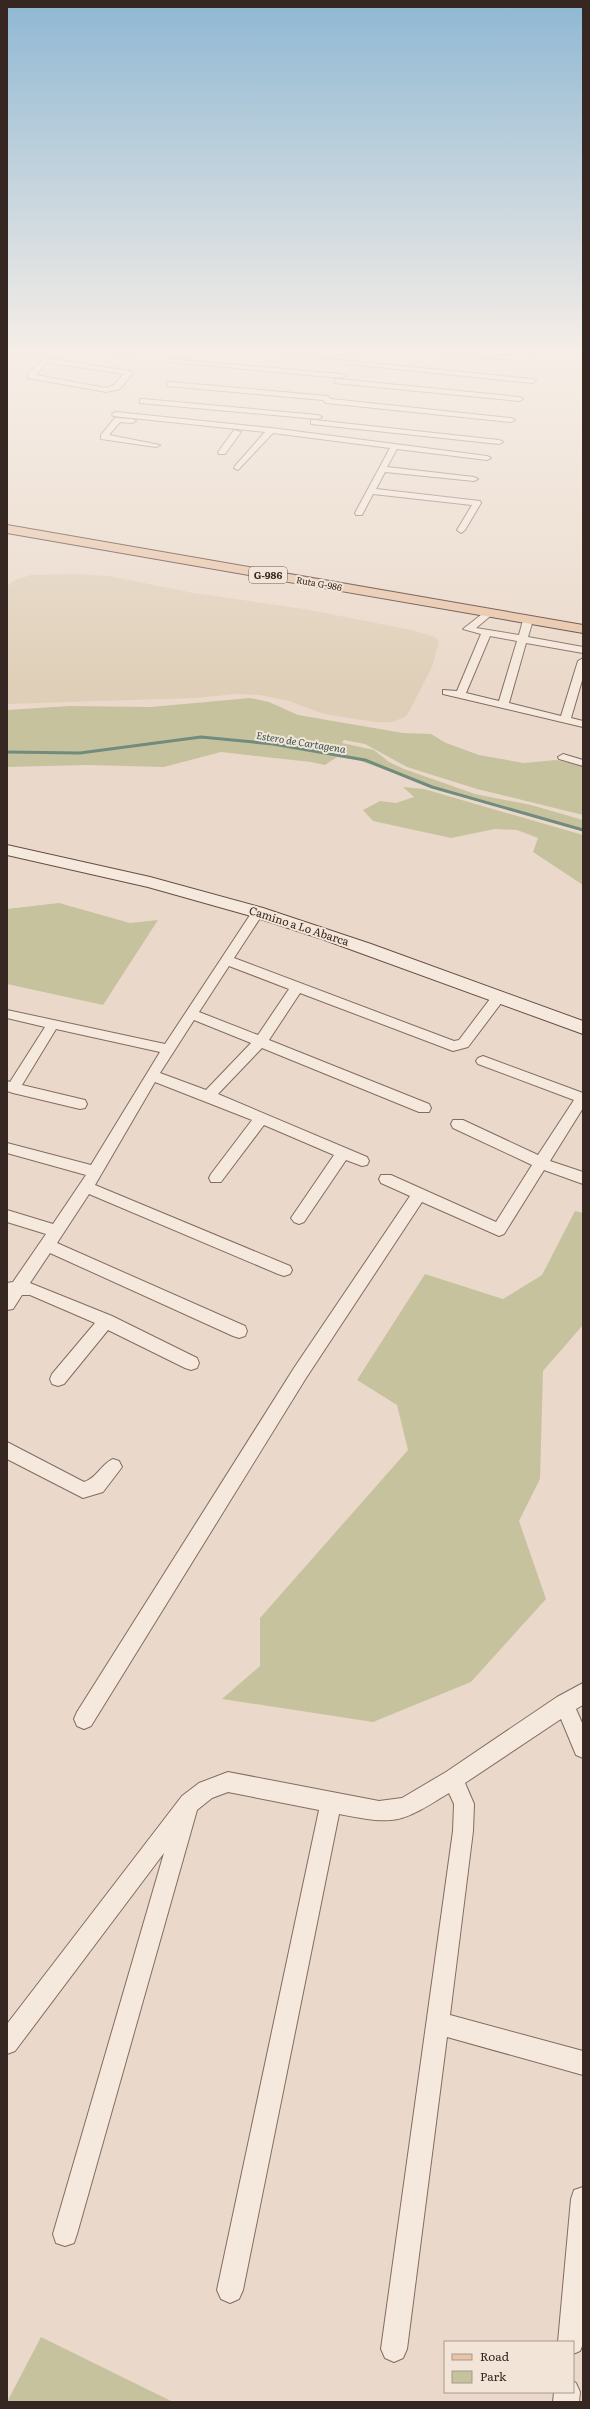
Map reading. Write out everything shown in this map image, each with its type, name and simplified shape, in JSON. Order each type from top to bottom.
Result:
[{"type":"main road","name":"Ruta G-986","points":[[7,529],[583,629]]},
{"type":"main road","name":"Camino a Lo Abarca","points":[[7,850],[133,877],[258,912],[348,942],[583,1028]]},
{"type":"street","points":[[238,468],[241,464]]},
{"type":"street","points":[[359,513],[384,464]]},
{"type":"street","points":[[382,469],[474,479]]},
{"type":"street","points":[[370,491],[477,503],[461,530]]},
{"type":"street","points":[[489,613],[468,629],[583,650]]},
{"type":"street","points":[[503,705],[528,620]]},
{"type":"street","points":[[460,695],[486,633]]},
{"type":"street","points":[[565,720],[583,661]]},
{"type":"street","points":[[448,692],[583,724]]},
{"type":"street","points":[[563,757],[583,763]]},
{"type":"street","points":[[7,1304],[12,1288],[58,1231],[86,1187],[168,1049],[258,912]]},
{"type":"street","points":[[226,960],[448,1045],[457,1046],[463,1044],[498,998]]},
{"type":"street","points":[[208,1096],[261,1041],[296,988]]},
{"type":"street","points":[[7,1014],[168,1049]]},
{"type":"street","points":[[192,1014],[424,1108]]},
{"type":"street","points":[[53,1024],[10,1087],[80,1104]]},
{"type":"street","points":[[386,1178],[499,1230],[582,1098],[483,1061]]},
{"type":"street","points":[[153,1076],[208,1096],[342,1154],[362,1161]]},
{"type":"street","points":[[216,1178],[261,1119]]},
{"type":"street","points":[[458,1124],[541,1163],[583,1178]]},
{"type":"street","points":[[7,1148],[95,1172]]},
{"type":"street","points":[[299,1218],[342,1154]]},
{"type":"street","points":[[86,1187],[284,1270]]},
{"type":"street","points":[[84,1719],[300,1373],[419,1194]]},
{"type":"street","points":[[7,1216],[58,1231]]},
{"type":"street","points":[[47,1245],[239,1331]]},
{"type":"street","points":[[12,1288],[32,1289],[106,1321],[191,1363]]},
{"type":"street","points":[[58,1379],[106,1321]]},
{"type":"street","points":[[7,1450],[83,1490],[97,1486],[113,1467]]},
{"type":"street","points":[[7,2044],[189,1803],[206,1790],[228,1782],[379,1811],[398,1810],[454,1779],[564,1704],[583,1693]]},
{"type":"street","points":[[564,1704],[583,1748]]},
{"type":"street","points":[[394,2349],[438,2022],[464,1814],[462,1795],[454,1779]]},
{"type":"street","points":[[230,2290],[331,1801]]},
{"type":"street","points":[[65,2234],[189,1803]]},
{"type":"street","points":[[438,2022],[583,2063]]},
{"type":"street","points":[[571,2341],[583,2200]]},
{"type":"shaded area","points":[[75,574],[109,576],[194,593],[310,610],[411,630],[435,637],[439,642],[432,667],[409,712],[405,717],[392,722],[375,722],[324,714],[289,701],[260,695],[237,694],[195,698],[7,704],[7,586],[15,580],[31,575]]},
{"type":"green space","points":[[250,698],[269,702],[298,715],[403,733],[431,734],[446,743],[479,755],[524,763],[556,760],[583,766],[583,815],[477,789],[407,767],[365,744],[344,740],[342,743],[374,750],[389,762],[404,769],[475,794],[531,805],[583,820],[583,829],[427,785],[358,760],[337,757],[325,765],[311,762],[221,752],[164,767],[88,765],[7,767],[7,710],[70,706],[151,707]]},
{"type":"green space","points":[[403,787],[424,789],[583,835],[583,885],[533,852],[538,838],[517,830],[495,829],[451,838],[373,821],[363,810],[380,801],[396,803],[414,797]]},
{"type":"green space","points":[[59,903],[130,923],[158,920],[103,1005],[7,984],[7,909]]},
{"type":"green space","points":[[575,1211],[583,1213],[583,1325],[543,1371],[540,1479],[519,1521],[546,1599],[471,1682],[373,1722],[222,1699],[260,1666],[260,1618],[408,1450],[397,1405],[357,1380],[425,1274],[503,1299],[542,1275]]},
{"type":"green space","points":[[41,2337],[173,2402],[7,2402]]},
{"type":"waterway","name":"Estero de Cartagena","points":[[7,752],[80,753],[201,737],[273,744],[365,760],[432,787],[583,830]]}]
